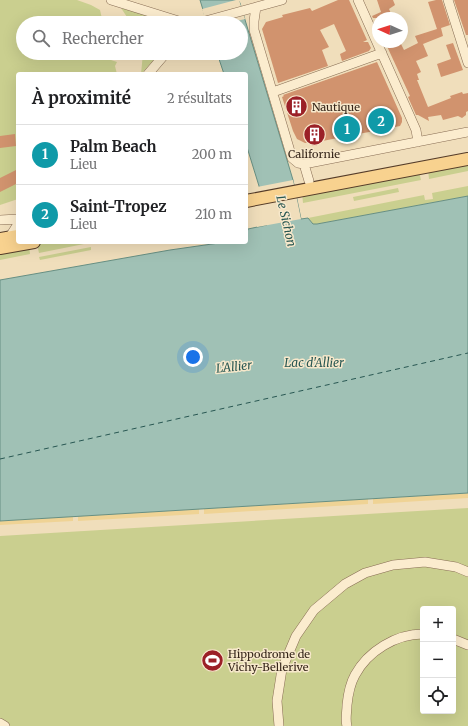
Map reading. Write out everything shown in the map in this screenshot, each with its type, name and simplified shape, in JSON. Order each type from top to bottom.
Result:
[{"type":"main road","points":[[297,188],[309,181],[468,151]]},
{"type":"main road","points":[[248,197],[468,159]]},
{"type":"main road","points":[[0,248],[23,244]]},
{"type":"street","points":[[111,0],[163,16]]},
{"type":"street","points":[[226,16],[282,0]]},
{"type":"street","points":[[358,0],[416,130],[418,142]]},
{"type":"street","points":[[448,0],[468,63]]},
{"type":"street","points":[[256,7],[254,30],[292,158],[298,163],[304,164],[468,132]]},
{"type":"street","points":[[273,92],[382,53]]},
{"type":"street","points":[[150,72],[160,60]]},
{"type":"street","points":[[304,164],[309,181]]},
{"type":"street","points":[[0,220],[16,219]]},
{"type":"street","points":[[10,238],[16,227]]},
{"type":"street","points":[[279,726],[277,701],[282,669],[296,636],[314,610],[345,584],[365,573],[393,565],[426,562],[456,567],[468,572]]},
{"type":"street","points":[[347,726],[346,720],[349,693],[355,675],[368,658],[397,638],[420,634]]},
{"type":"street","points":[[456,640],[468,645]]},
{"type":"street","points":[[0,723],[5,726]]},
{"type":"green space","points":[[0,0],[77,0],[91,5],[100,10],[101,16],[16,16],[16,60],[111,60],[117,62],[115,66],[116,72],[16,72],[16,200],[0,205]]},
{"type":"green space","points":[[121,8],[148,16],[126,16]]},
{"type":"green space","points":[[142,60],[154,60],[143,72],[141,72]]},
{"type":"green space","points":[[468,162],[468,171],[429,179],[428,169]]},
{"type":"green space","points":[[419,171],[421,180],[303,203],[302,193]]},
{"type":"green space","points":[[468,186],[468,196],[317,224],[313,224],[308,218],[424,195],[425,200],[433,199],[432,193]]},
{"type":"green space","points":[[398,188],[399,192],[354,201],[353,197]]},
{"type":"green space","points":[[37,244],[84,244],[39,253]]},
{"type":"green space","points":[[29,245],[30,254],[0,260],[0,251]]},
{"type":"green space","points":[[91,247],[91,250],[40,260],[39,257]]},
{"type":"green space","name":"Hippodrome de Vichy-Bellerive","points":[[468,508],[468,726],[0,726],[0,536]]},
{"type":"sand","points":[[468,493],[468,498],[373,504],[373,499]]},
{"type":"sand","points":[[368,499],[368,504],[204,514],[204,509]]},
{"type":"sand","points":[[199,509],[199,514],[78,521],[78,516]]},
{"type":"sand","points":[[73,516],[73,521],[0,525],[0,521]]},
{"type":"water","name":"Lac d'Allier","points":[[200,0],[238,0],[244,16],[205,16]]},
{"type":"water","name":"Lac d'Allier","points":[[248,30],[293,180],[301,219],[308,218],[313,224],[317,224],[468,196],[468,493],[0,521],[0,280],[170,250],[212,244],[248,244],[248,229],[267,225],[259,186],[248,150],[248,72],[223,72],[219,60],[248,60]]},
{"type":"pier","points":[[239,0],[244,16],[204,16],[202,9]]},
{"type":"pier","points":[[293,180],[301,219],[257,227],[257,225],[264,224],[257,187]]},
{"type":"building","points":[[338,0],[349,0],[367,40],[363,42],[368,42],[371,48],[369,51],[342,61],[340,54],[346,51],[334,24],[320,30],[329,47],[322,50],[328,66],[278,83],[262,29],[266,22],[283,17],[282,15],[310,8],[312,11]]},
{"type":"building","points":[[377,0],[393,0],[395,5],[389,9],[390,12],[381,12]]},
{"type":"building","points":[[442,0],[450,25],[441,28],[443,36],[423,44],[428,56],[416,61],[421,72],[417,74],[419,80],[417,80],[428,107],[451,98],[450,96],[462,92],[463,94],[468,93],[468,111],[462,118],[458,116],[443,120],[441,115],[428,117],[429,121],[416,115],[408,97],[410,96],[388,48],[403,48],[404,50],[418,43],[415,36],[437,29],[428,2]]},
{"type":"building","points":[[454,0],[468,0],[468,35],[466,35]]},
{"type":"building","points":[[453,43],[463,70],[441,77],[437,64],[451,59],[446,45]]},
{"type":"building","points":[[377,62],[402,118],[400,126],[312,143],[305,143],[297,139],[282,97],[284,96],[283,95]]},
{"type":"building","points":[[15,134],[16,146],[0,148],[0,136]]},
{"type":"building","points":[[16,170],[16,184],[0,192],[0,178]]},
{"type":"ferry route","points":[[0,459],[468,353]]},
{"type":"place","name":"Nautique","points":[[296,107]]},
{"type":"place","name":"Saint-Tropez","points":[[381,121]]},
{"type":"place","name":"Palm Beach","points":[[347,129]]},
{"type":"place","name":"Californie","points":[[314,134]]},
{"type":"place","name":"Hippodrome de Vichy-Bellerive","points":[[212,660]]},
{"type":"water label","name":"Le Sichon","points":[[286,221]]},
{"type":"water label","name":"L'Allier","points":[[234,367]]}]
